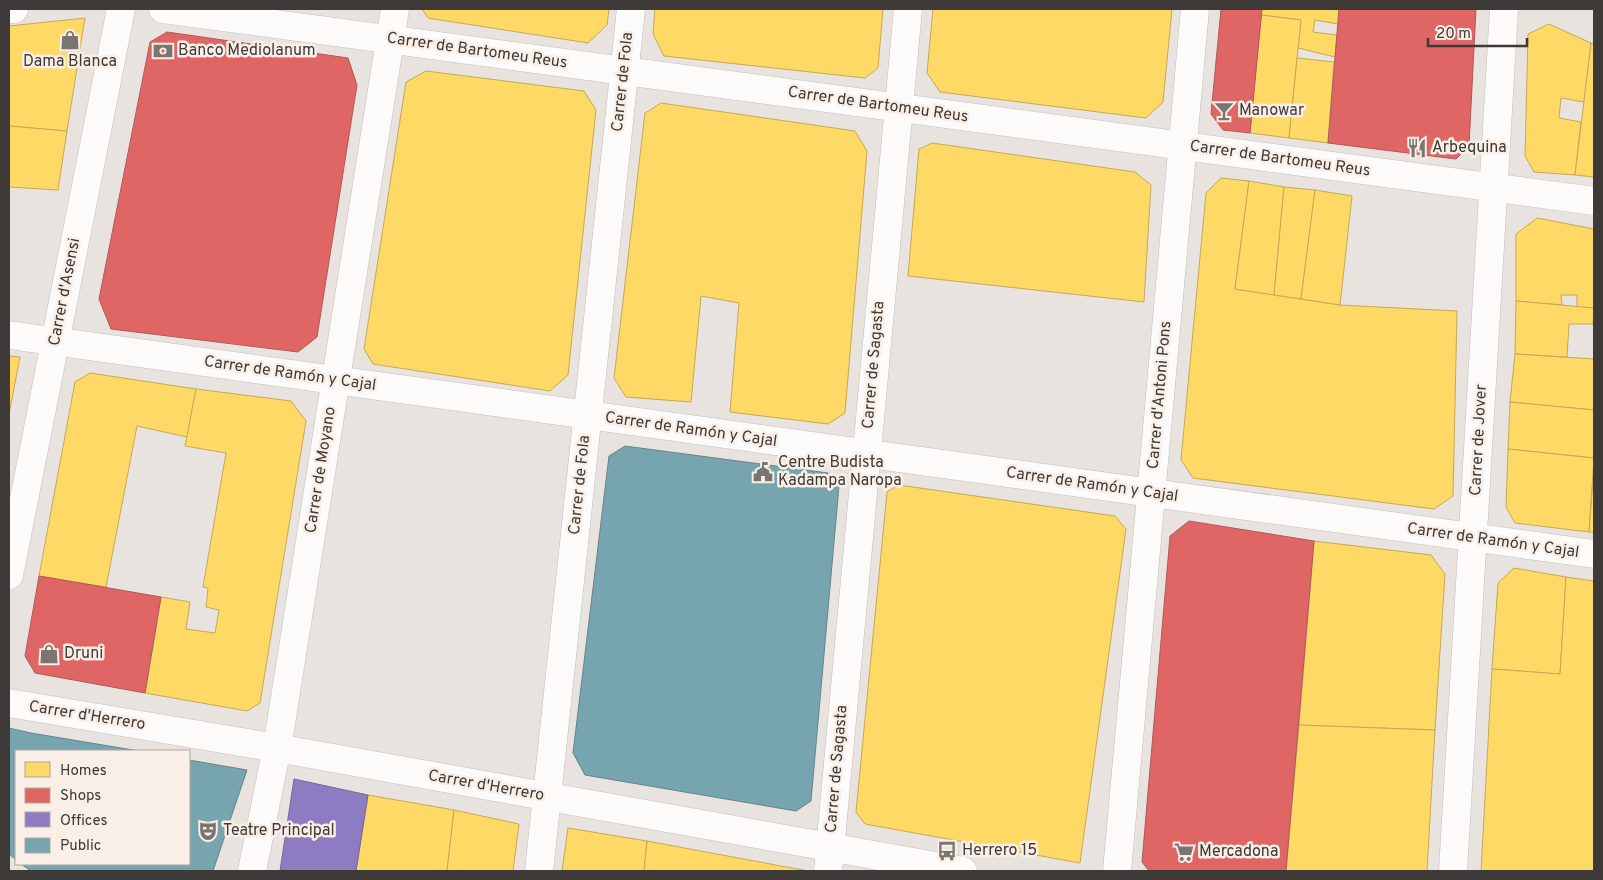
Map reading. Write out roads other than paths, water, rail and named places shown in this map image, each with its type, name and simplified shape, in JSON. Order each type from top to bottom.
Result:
[{"type":"street","points":[[9,9],[14,9]]},
{"type":"street","name":"Carrer d'Asensi","points":[[9,575],[121,9]]},
{"type":"street","name":"Carrer de Bartomeu Reus","points":[[163,9],[1594,201]]},
{"type":"street","name":"Carrer de Moyano","points":[[252,871],[277,748],[395,9]]},
{"type":"street","name":"Carrer de Fola","points":[[539,871],[631,9]]},
{"type":"street","name":"Carrer de Sagasta","points":[[829,859],[908,9]]},
{"type":"street","name":"Carrer d'Antoni Pons","points":[[1117,871],[1195,9]]},
{"type":"street","name":"Carrer de Jover","points":[[1453,871],[1504,9]]},
{"type":"street","name":"Carrer de Ramón y Cajal","points":[[9,335],[1594,554]]},
{"type":"street","name":"Carrer d'Herrero","points":[[9,703],[277,748],[548,797],[829,859],[963,871]]},
{"type":"place","name":"Dama Blanca","points":[[70,40]]},
{"type":"place","name":"Banco Mediolanum","points":[[163,51]]},
{"type":"place","name":"Manowar","points":[[1224,111]]},
{"type":"place","name":"Arbequina","points":[[1417,148]]},
{"type":"place","name":"Centre Budista Kadampa Naropa","points":[[763,472]]},
{"type":"place","name":"Druni","points":[[49,654]]},
{"type":"place","name":"Teatre Principal","points":[[208,831]]},
{"type":"place","name":"Herrero 15","points":[[947,851]]},
{"type":"place","name":"Mercadona","points":[[1184,852]]}]
